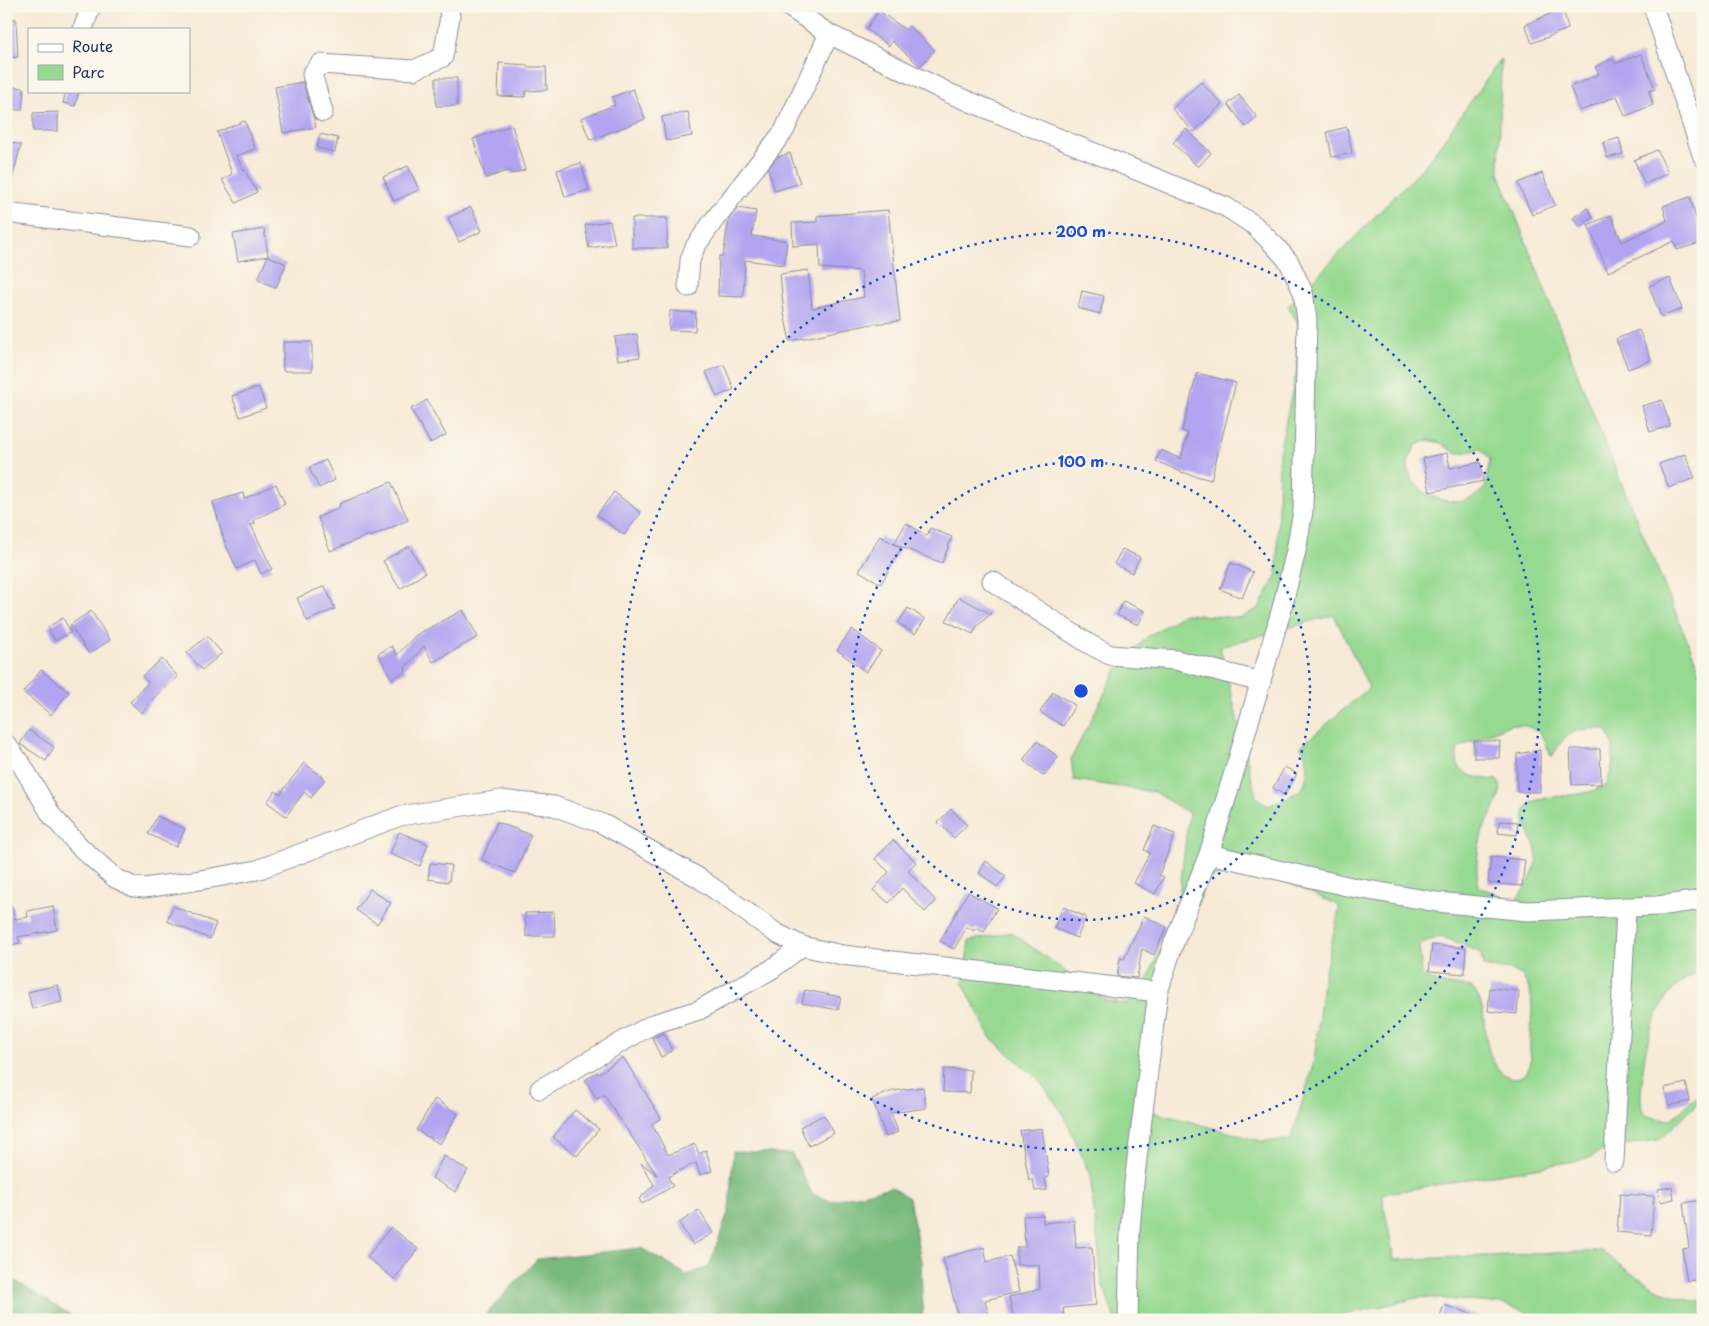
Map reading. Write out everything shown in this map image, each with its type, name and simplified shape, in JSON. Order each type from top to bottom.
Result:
[{"type":"street","points":[[83,28],[91,6]]},
{"type":"street","points":[[323,112],[312,74],[320,64],[414,70],[443,57],[450,16],[448,6]]},
{"type":"street","points":[[788,6],[828,34],[951,94],[1226,207],[1254,225],[1288,262],[1303,292],[1307,320],[1303,511],[1296,551],[1261,682],[1209,854],[1173,945],[1158,992],[1130,1230],[1128,1320]]},
{"type":"street","points":[[1653,6],[1703,157]]},
{"type":"street","points":[[688,287],[690,260],[695,247],[784,131],[828,34]]},
{"type":"street","points":[[6,213],[191,236]]},
{"type":"street","points":[[992,581],[1089,644],[1110,655],[1176,660],[1261,682]]},
{"type":"street","points":[[6,744],[23,767],[52,816],[80,847],[115,878],[134,887],[144,888],[186,883],[257,870],[400,816],[501,800],[554,806],[603,824],[699,878],[776,933],[802,946],[842,955],[931,967],[1158,992]]},
{"type":"street","points":[[1209,854],[1351,887],[1437,902],[1527,911],[1626,907],[1703,900]]},
{"type":"street","points":[[1614,1161],[1626,907]]},
{"type":"street","points":[[540,1089],[654,1024],[700,1010],[772,969],[802,946]]},
{"type":"green space","points":[[1501,59],[1499,173],[1608,451],[1703,678],[1703,971],[1687,978],[1674,988],[1656,1016],[1650,1033],[1643,1067],[1641,1106],[1646,1115],[1670,1120],[1703,1090],[1703,1098],[1659,1140],[1608,1147],[1587,1159],[1382,1194],[1394,1260],[1601,1251],[1623,1268],[1662,1291],[1689,1300],[1703,1302],[1703,1320],[1548,1320],[1503,1304],[1421,1297],[1323,1320],[1115,1320],[1102,1282],[1090,1175],[1064,1115],[1038,1079],[990,1037],[963,983],[969,941],[1011,932],[1106,1001],[1127,1004],[1143,990],[1177,912],[1189,813],[1154,792],[1074,780],[1071,759],[1118,667],[1147,637],[1184,614],[1241,618],[1259,608],[1277,574],[1279,453],[1297,369],[1298,323],[1288,306],[1427,163]],"holes":[[[1428,440],[1441,443],[1457,454],[1481,449],[1490,459],[1485,488],[1473,497],[1460,501],[1440,499],[1420,489],[1409,473],[1408,463],[1416,445]],[[1334,615],[1369,688],[1301,746],[1308,768],[1302,790],[1268,806],[1256,797],[1220,647]],[[1511,724],[1526,726],[1540,732],[1552,757],[1562,741],[1573,732],[1579,730],[1605,729],[1612,741],[1612,764],[1606,785],[1596,790],[1579,794],[1540,799],[1528,806],[1524,818],[1537,856],[1534,870],[1528,883],[1515,901],[1479,887],[1477,866],[1479,845],[1483,831],[1494,811],[1501,787],[1497,780],[1473,776],[1461,769],[1458,764],[1458,748]],[[1227,872],[1268,874],[1340,906],[1323,980],[1314,1062],[1291,1140],[1261,1141],[1143,1109],[1154,1015],[1207,879]],[[1441,936],[1481,953],[1483,966],[1510,970],[1522,975],[1529,990],[1532,1005],[1531,1061],[1528,1070],[1522,1076],[1518,1078],[1509,1077],[1501,1072],[1494,1063],[1489,1052],[1482,1006],[1478,996],[1471,987],[1447,985],[1423,978],[1419,947],[1422,943]]]},
{"type":"green space","points":[[733,1151],[792,1154],[812,1194],[831,1201],[891,1187],[909,1198],[921,1261],[923,1320],[481,1320],[537,1259],[641,1248],[687,1275],[709,1267],[729,1210]]},
{"type":"green space","points":[[6,1275],[78,1320],[6,1320]]},
{"type":"building","points":[[1563,8],[1568,29],[1532,43],[1525,25]]},
{"type":"building","points":[[879,11],[906,30],[909,26],[935,50],[920,66],[892,41],[889,46],[866,29]]},
{"type":"building","points":[[6,19],[16,19],[18,57],[6,58]]},
{"type":"building","points":[[1641,54],[1655,89],[1649,91],[1653,105],[1625,116],[1617,96],[1580,111],[1570,87],[1599,74],[1595,67],[1612,59],[1615,64]]},
{"type":"building","points":[[499,63],[527,65],[527,67],[546,67],[547,90],[526,91],[525,97],[498,96]]},
{"type":"building","points":[[436,78],[457,78],[457,106],[436,106]]},
{"type":"building","points":[[303,82],[316,127],[283,133],[275,87]]},
{"type":"building","points":[[1201,82],[1222,104],[1194,132],[1172,109]]},
{"type":"building","points":[[6,86],[24,88],[22,110],[6,109]]},
{"type":"building","points":[[633,89],[645,119],[590,140],[581,118],[615,105],[612,97]]},
{"type":"building","points":[[66,92],[79,92],[75,106],[63,103]]},
{"type":"building","points":[[1239,95],[1257,117],[1246,127],[1228,104]]},
{"type":"building","points":[[58,112],[58,131],[33,131],[33,113]]},
{"type":"building","points":[[688,112],[692,136],[666,141],[662,117]]},
{"type":"building","points":[[245,121],[255,149],[236,156],[257,192],[236,203],[222,180],[232,174],[217,132]]},
{"type":"building","points":[[512,125],[525,170],[511,174],[510,170],[486,178],[473,139]]},
{"type":"building","points":[[1347,127],[1352,153],[1332,157],[1327,132]]},
{"type":"building","points":[[1186,129],[1211,153],[1198,167],[1173,143]]},
{"type":"building","points":[[320,134],[338,138],[335,152],[317,148]]},
{"type":"building","points":[[1619,138],[1623,154],[1607,158],[1603,143]]},
{"type":"building","points":[[6,141],[21,145],[10,187],[6,187]]},
{"type":"building","points":[[1657,150],[1668,173],[1645,184],[1634,160]]},
{"type":"building","points":[[790,153],[800,183],[775,191],[768,169],[778,157]]},
{"type":"building","points":[[581,163],[589,190],[565,197],[557,170]]},
{"type":"building","points":[[408,166],[419,190],[394,201],[383,177]]},
{"type":"building","points":[[1542,173],[1555,205],[1532,215],[1518,183]]},
{"type":"building","points":[[1690,197],[1703,242],[1677,250],[1674,241],[1608,272],[1588,225],[1611,215],[1622,242],[1667,221],[1663,206]]},
{"type":"building","points":[[471,207],[482,231],[459,242],[448,218]]},
{"type":"building","points":[[738,208],[756,211],[752,236],[787,241],[784,265],[745,260],[743,297],[718,296],[719,256],[723,256],[729,219]]},
{"type":"building","points":[[1587,208],[1593,217],[1580,227],[1573,218]]},
{"type":"building","points":[[888,210],[900,321],[872,324],[790,341],[784,314],[780,274],[808,270],[812,308],[864,297],[861,271],[820,268],[819,244],[793,246],[792,223],[817,222],[817,216]]},
{"type":"building","points":[[632,218],[667,218],[667,248],[632,248]]},
{"type":"building","points":[[610,221],[615,244],[589,248],[585,225]]},
{"type":"building","points":[[264,229],[268,256],[238,261],[233,234]]},
{"type":"building","points":[[268,256],[286,264],[276,288],[258,279]]},
{"type":"building","points":[[1670,278],[1682,309],[1661,317],[1649,286]]},
{"type":"building","points":[[1082,291],[1104,296],[1100,314],[1078,308]]},
{"type":"building","points":[[670,311],[696,313],[695,331],[669,330]]},
{"type":"building","points":[[1639,330],[1651,360],[1628,369],[1616,339]]},
{"type":"building","points":[[637,334],[640,357],[618,360],[615,337]]},
{"type":"building","points":[[283,342],[312,342],[312,371],[283,371]]},
{"type":"building","points":[[724,365],[734,389],[717,397],[706,372]]},
{"type":"building","points":[[1197,373],[1236,383],[1211,480],[1181,472],[1156,461],[1161,450],[1181,459],[1188,433],[1182,431]]},
{"type":"building","points":[[259,387],[266,408],[240,417],[232,396]]},
{"type":"building","points":[[427,400],[446,435],[430,443],[411,409]]},
{"type":"building","points":[[1662,400],[1670,426],[1650,432],[1642,406]]},
{"type":"building","points":[[1447,453],[1450,468],[1480,462],[1483,481],[1430,492],[1423,458]]},
{"type":"building","points":[[1685,454],[1695,478],[1669,488],[1659,464]]},
{"type":"building","points":[[326,460],[335,480],[319,488],[309,468]]},
{"type":"building","points":[[391,482],[408,520],[370,537],[369,535],[330,551],[318,517],[340,508],[339,504]]},
{"type":"building","points":[[276,484],[285,504],[254,520],[255,523],[251,525],[272,569],[261,574],[255,560],[237,569],[225,543],[213,502],[243,493],[244,499]]},
{"type":"building","points":[[614,492],[641,513],[624,535],[597,515]]},
{"type":"building","points":[[906,523],[927,536],[930,528],[952,537],[942,563],[894,544]]},
{"type":"building","points":[[880,536],[901,548],[881,584],[859,571]]},
{"type":"building","points":[[409,546],[425,573],[400,589],[383,561]]},
{"type":"building","points":[[1122,549],[1140,557],[1132,573],[1114,564]]},
{"type":"building","points":[[1231,563],[1253,572],[1242,598],[1220,589]]},
{"type":"building","points":[[325,586],[335,609],[307,621],[297,598]]},
{"type":"building","points":[[959,597],[991,614],[978,625],[973,634],[946,621]]},
{"type":"building","points":[[1123,601],[1145,611],[1138,625],[1117,615]]},
{"type":"building","points":[[908,608],[925,619],[915,634],[898,623]]},
{"type":"building","points":[[463,610],[478,637],[433,662],[424,646],[405,668],[406,671],[392,679],[378,654],[392,646],[397,655],[416,635]]},
{"type":"building","points":[[91,611],[110,640],[89,654],[70,625]]},
{"type":"building","points":[[63,618],[71,632],[55,641],[48,627]]},
{"type":"building","points":[[852,629],[881,651],[866,672],[837,650]]},
{"type":"building","points":[[207,636],[222,653],[202,670],[187,653]]},
{"type":"building","points":[[162,659],[178,677],[155,697],[142,713],[130,702],[148,683],[142,676]]},
{"type":"building","points":[[41,670],[69,692],[51,715],[23,692]]},
{"type":"building","points":[[1053,692],[1075,705],[1063,726],[1040,712]]},
{"type":"building","points":[[29,730],[54,747],[46,761],[20,744]]},
{"type":"building","points":[[1037,741],[1058,757],[1044,776],[1023,760]]},
{"type":"building","points":[[1474,741],[1500,741],[1499,758],[1474,758]]},
{"type":"building","points":[[1570,749],[1600,749],[1601,784],[1572,785]]},
{"type":"building","points":[[1540,750],[1540,792],[1517,792],[1517,754]]},
{"type":"building","points":[[304,763],[325,779],[311,798],[304,792],[286,816],[267,802],[275,791],[280,794]]},
{"type":"building","points":[[1285,767],[1297,774],[1284,795],[1273,788]]},
{"type":"building","points":[[951,809],[967,825],[954,838],[938,822]]},
{"type":"building","points":[[157,816],[185,829],[176,847],[148,834]]},
{"type":"building","points":[[1499,821],[1518,822],[1517,835],[1498,833]]},
{"type":"building","points":[[497,822],[531,835],[515,873],[482,860]]},
{"type":"building","points":[[1154,826],[1175,834],[1159,875],[1164,877],[1155,894],[1134,883],[1150,853],[1144,850]]},
{"type":"building","points":[[399,832],[428,844],[420,866],[390,854]]},
{"type":"building","points":[[893,840],[916,862],[908,871],[936,901],[925,912],[902,888],[889,903],[873,890],[889,872],[875,859]]},
{"type":"building","points":[[1491,857],[1525,860],[1522,886],[1488,883]]},
{"type":"building","points":[[986,861],[1006,876],[997,887],[979,873]]},
{"type":"building","points":[[430,863],[451,865],[449,882],[428,879]]},
{"type":"building","points":[[370,889],[391,903],[377,924],[356,910]]},
{"type":"building","points":[[968,892],[997,908],[984,932],[976,928],[974,931],[967,927],[954,949],[940,941]]},
{"type":"building","points":[[12,906],[15,919],[28,917],[27,911],[53,906],[57,930],[18,937],[20,943],[6,946],[6,907]]},
{"type":"building","points":[[173,906],[216,923],[210,939],[167,921]]},
{"type":"building","points":[[1063,907],[1086,917],[1077,938],[1054,928]]},
{"type":"building","points":[[554,912],[555,936],[526,936],[525,913]]},
{"type":"building","points":[[1144,916],[1167,927],[1154,955],[1142,949],[1137,978],[1117,976],[1120,958],[1124,959]]},
{"type":"building","points":[[1432,945],[1466,948],[1464,974],[1429,971]]},
{"type":"building","points":[[58,985],[62,1002],[32,1009],[28,992]]},
{"type":"building","points":[[1490,988],[1519,991],[1517,1014],[1488,1011]]},
{"type":"building","points":[[805,990],[841,997],[838,1010],[802,1003]]},
{"type":"building","points":[[664,1033],[672,1051],[661,1057],[652,1038]]},
{"type":"building","points":[[623,1057],[661,1118],[652,1124],[668,1155],[695,1144],[699,1154],[706,1150],[712,1171],[700,1175],[696,1163],[681,1170],[668,1177],[673,1186],[642,1204],[639,1199],[654,1185],[641,1163],[657,1175],[604,1095],[597,1099],[585,1080],[597,1072],[598,1074]]},
{"type":"building","points":[[944,1069],[971,1070],[970,1093],[943,1092]]},
{"type":"building","points":[[1686,1083],[1690,1101],[1669,1106],[1664,1088]]},
{"type":"building","points":[[923,1087],[926,1108],[891,1113],[898,1132],[886,1137],[872,1099],[893,1091]]},
{"type":"building","points":[[435,1099],[458,1114],[440,1144],[416,1130]]},
{"type":"building","points":[[575,1110],[599,1129],[577,1156],[553,1137]]},
{"type":"building","points":[[824,1115],[834,1133],[809,1146],[800,1127]]},
{"type":"building","points":[[1042,1128],[1049,1177],[1045,1178],[1047,1190],[1035,1191],[1033,1180],[1029,1180],[1020,1131]]},
{"type":"building","points":[[444,1156],[468,1170],[456,1192],[432,1178]]},
{"type":"building","points":[[1672,1187],[1674,1199],[1660,1202],[1658,1189]]},
{"type":"building","points":[[1620,1194],[1654,1196],[1651,1235],[1617,1232]]},
{"type":"building","points":[[1703,1200],[1703,1279],[1687,1281],[1682,1249],[1689,1248],[1683,1203]]},
{"type":"building","points":[[699,1210],[713,1233],[693,1245],[679,1223]]},
{"type":"building","points":[[1043,1215],[1043,1223],[1074,1220],[1076,1248],[1092,1247],[1096,1305],[1063,1308],[1065,1320],[1014,1320],[1009,1297],[1040,1289],[1039,1265],[1017,1265],[1017,1247],[1025,1247],[1023,1216]]},
{"type":"building","points":[[391,1227],[418,1249],[394,1279],[367,1257]]},
{"type":"building","points":[[984,1247],[987,1262],[1010,1256],[1019,1292],[985,1300],[990,1320],[959,1320],[943,1258]]},
{"type":"building","points":[[1444,1305],[1481,1317],[1481,1320],[1450,1320],[1440,1317]]}]
